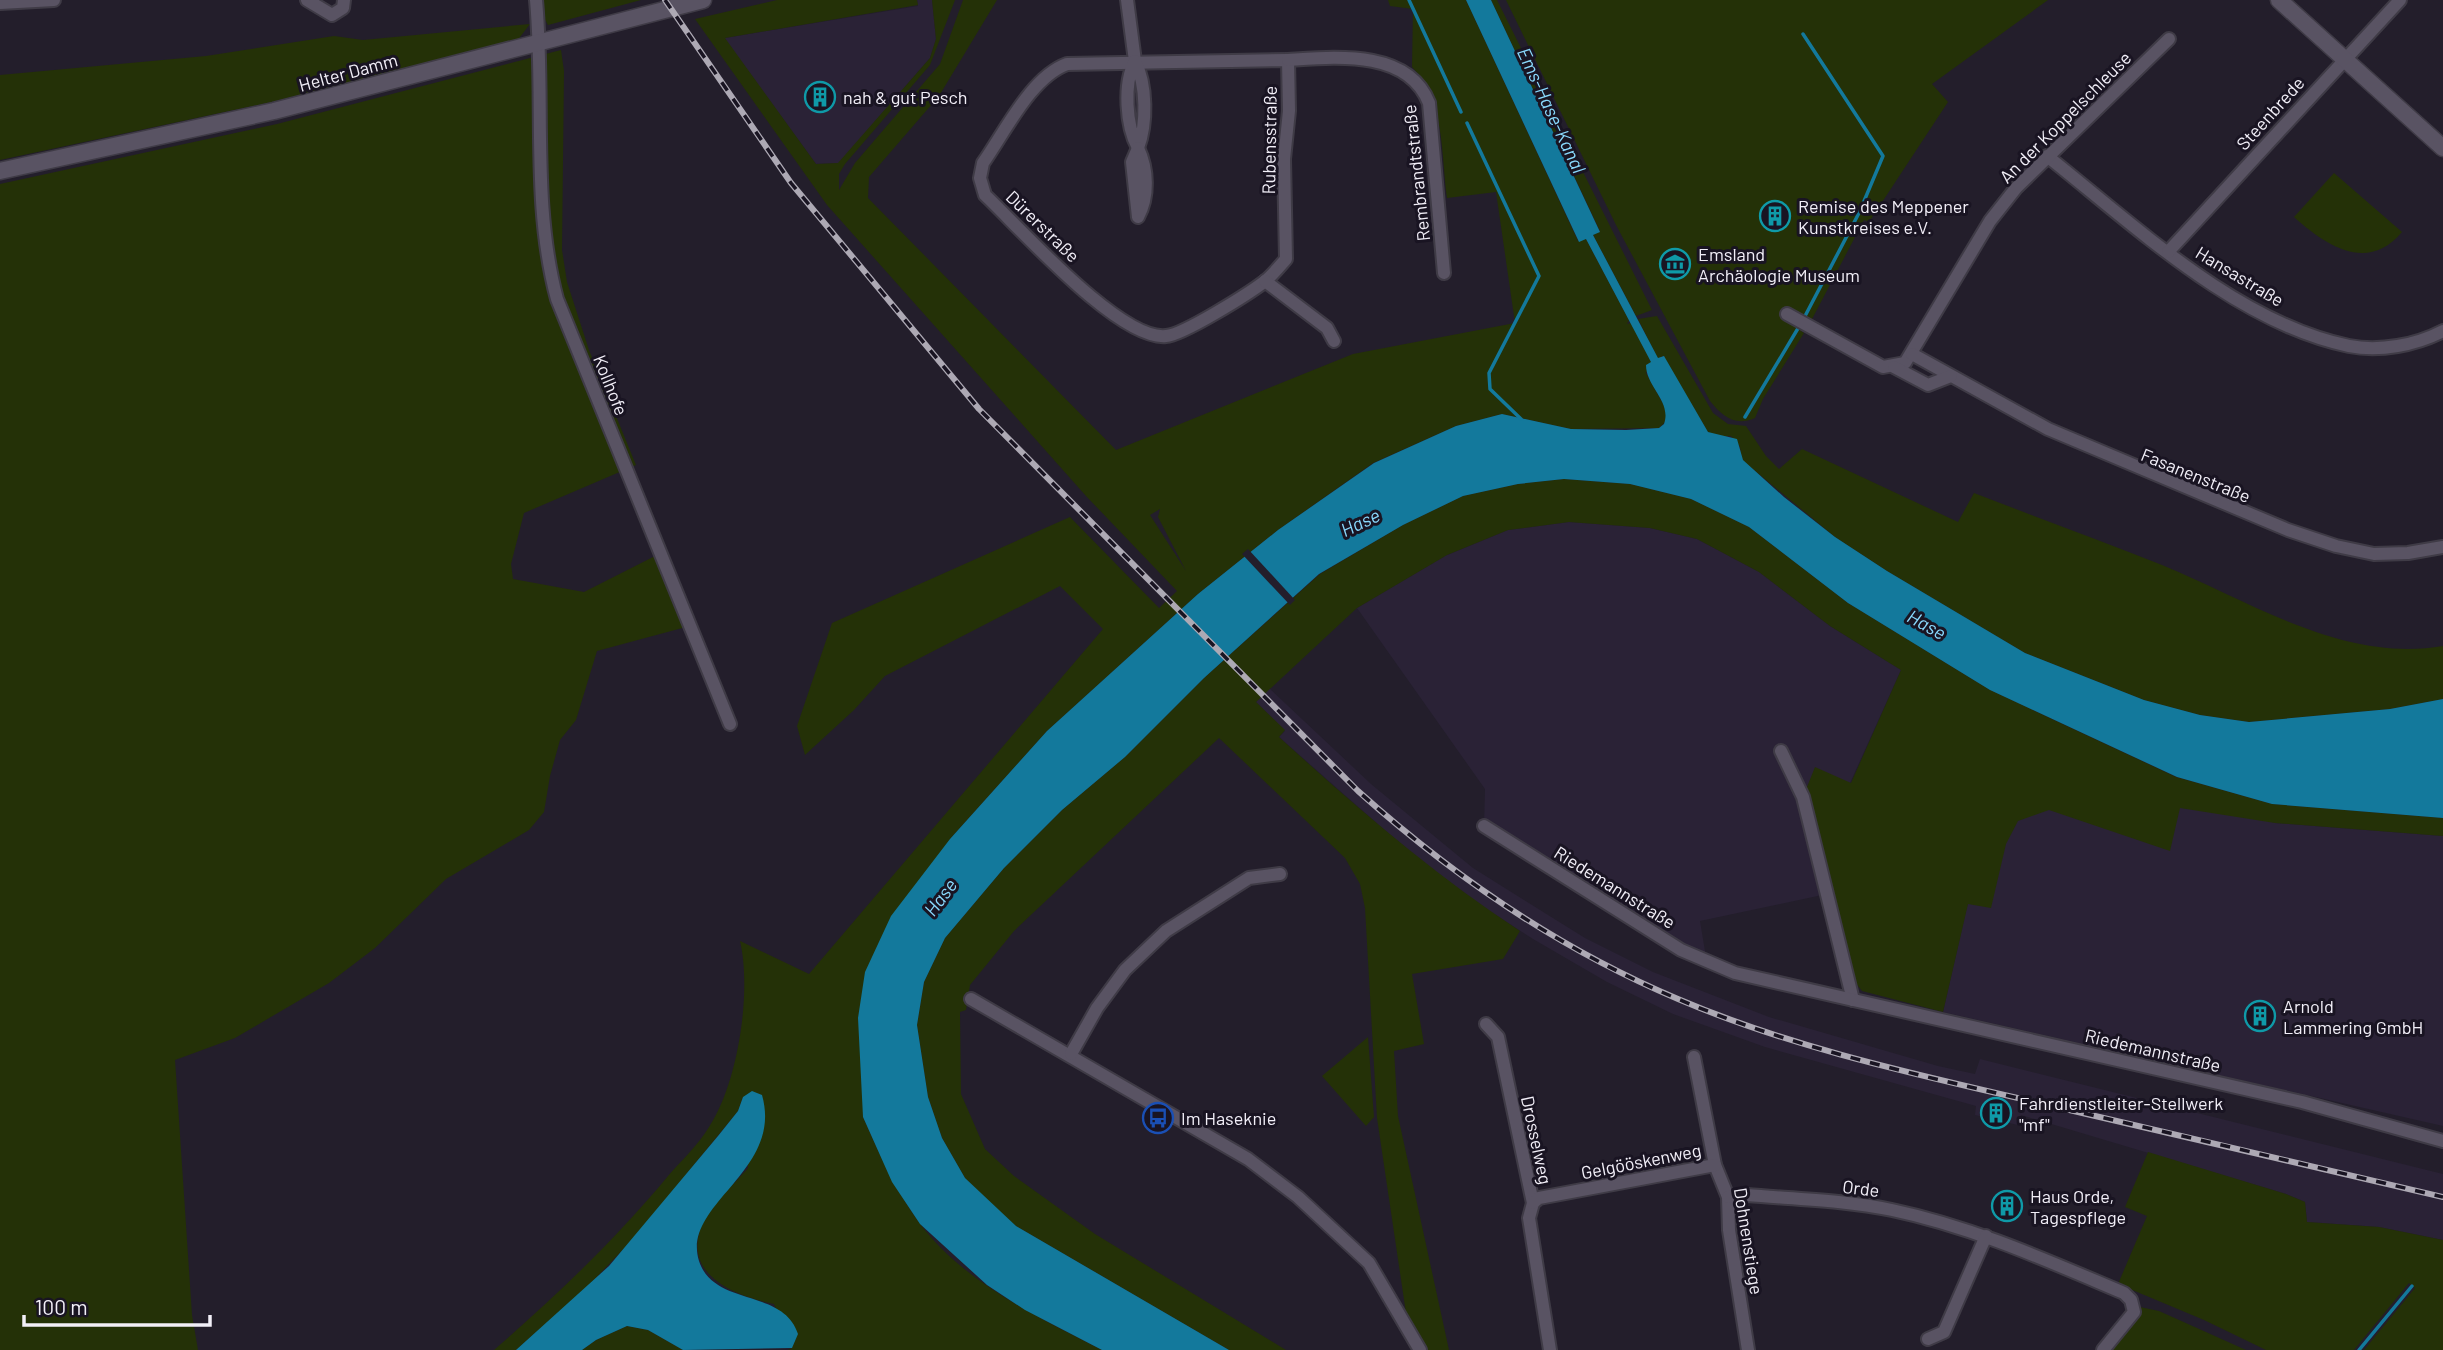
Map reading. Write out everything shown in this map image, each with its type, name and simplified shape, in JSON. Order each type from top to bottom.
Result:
[{"type":"street","points":[[0,3],[54,0]]},
{"type":"street","points":[[307,0],[332,15],[342,8],[344,0]]},
{"type":"street","name":"Kollhofe","points":[[536,0],[540,42],[543,232],[557,299],[730,724]]},
{"type":"street","name":"Helter Damm","points":[[0,170],[274,111],[703,0]]},
{"type":"street","points":[[1127,0],[1135,61],[1142,74],[1144,133],[1138,148]]},
{"type":"street","points":[[2279,0],[2443,148]]},
{"type":"street","name":"Steenbrede","points":[[2168,252],[2400,0]]},
{"type":"street","name":"An der Koppelschleuse","points":[[1894,367],[1905,363],[1912,354],[1990,221],[2047,156],[2169,39]]},
{"type":"street","name":"Rembrandtstraße","points":[[1288,60],[1329,58],[1386,63],[1421,85],[1429,103],[1444,272]]},
{"type":"street","name":"Rubensstraße","points":[[1135,61],[1288,60],[1289,111],[1284,159],[1286,259],[1265,281],[1168,336]]},
{"type":"street","name":"Dürerstraße","points":[[1135,61],[1067,64],[1052,69],[1039,81],[983,163],[980,177],[985,195],[1114,317],[1149,335],[1168,336]]},
{"type":"street","name":"Hansastraße","points":[[2047,156],[2168,252],[2253,307],[2306,333],[2351,346],[2387,347],[2425,340],[2443,331]]},
{"type":"street","points":[[1265,281],[1327,328],[1334,341]]},
{"type":"street","points":[[1791,316],[1884,367],[1894,367],[1928,385],[1951,376]]},
{"type":"street","name":"Fasanenstraße","points":[[1912,354],[2048,429],[2101,454],[2288,530],[2336,546],[2374,554],[2408,554],[2443,547]]},
{"type":"street","points":[[1780,751],[1803,797],[1853,1000]]},
{"type":"street","name":"Riedemannstraße","points":[[1484,826],[1681,950],[1735,973],[2301,1102],[2443,1142]]},
{"type":"street","points":[[1071,1054],[1097,1008],[1125,970],[1167,930],[1249,878],[1280,874]]},
{"type":"street","points":[[971,999],[1071,1054],[1248,1159],[1313,1209],[1369,1263],[1420,1350]]},
{"type":"street","name":"Drosselweg","points":[[1486,1024],[1498,1037],[1533,1203],[1529,1218],[1550,1350]]},
{"type":"street","name":"Dohnenstiege","points":[[1694,1057],[1715,1165],[1728,1197],[1729,1230],[1748,1350]]},
{"type":"street","name":"Gelgööskenweg","points":[[1533,1203],[1539,1198],[1715,1165]]},
{"type":"street","name":"Orde","points":[[1728,1197],[1747,1195],[1891,1210],[1986,1236],[2124,1293],[2131,1300],[2134,1312],[2103,1350]]},
{"type":"street","points":[[1928,1339],[1944,1332],[1986,1236]]},
{"type":"shaded area","points":[[917,0],[932,0],[936,39],[930,58],[839,163],[816,164],[725,38],[918,6]]},
{"type":"shaded area","points":[[1569,522],[1650,528],[1697,539],[1759,572],[1830,626],[1901,670],[1850,783],[1827,894],[1700,921],[1707,963],[1484,826],[1485,789],[1357,608],[1445,556],[1508,530]]},
{"type":"shaded area","points":[[1269,688],[1371,784],[1473,868],[1585,938],[1653,972],[1769,1017],[1938,1066],[1975,1074],[1980,1059],[2443,1174],[2443,1240],[2379,1227],[2307,1222],[2305,1202],[2286,1194],[2021,1115],[2018,1125],[1975,1115],[1976,1106],[1765,1047],[1673,1014],[1607,982],[1533,939],[1469,898],[1407,850],[1279,737],[1285,731],[1256,702]]},
{"type":"shaded area","points":[[2006,735],[2275,823],[2443,836],[2443,1126],[1943,1012]]},
{"type":"green space","points":[[540,0],[641,0],[548,25],[542,14]]},
{"type":"green space","points":[[777,0],[917,0],[918,5],[725,38],[816,164],[838,163],[930,58],[936,39],[932,0],[955,0],[930,65],[845,164],[839,174],[839,190],[855,163],[940,64],[963,0],[997,0],[939,96],[869,177],[868,198],[1116,450],[1353,354],[1515,323],[1496,192],[1447,198],[1436,111],[1423,80],[1412,67],[1413,9],[1390,6],[1388,0],[1466,0],[1578,241],[1586,239],[1629,320],[1627,324],[1631,323],[1652,362],[1646,373],[1666,409],[1666,421],[1659,428],[1571,429],[1502,414],[1456,426],[1373,463],[1278,530],[1198,594],[1047,731],[950,839],[863,1117],[902,1196],[936,1243],[956,1262],[1002,1296],[1102,1350],[788,1350],[792,1348],[774,1304],[729,1289],[706,1271],[699,1259],[697,1244],[705,1219],[715,1203],[748,1168],[743,1097],[738,1111],[633,1239],[586,1288],[516,1350],[494,1350],[606,1245],[709,1127],[728,1087],[740,1037],[744,985],[740,941],[809,974],[1103,629],[1060,586],[885,676],[854,710],[805,755],[797,726],[832,623],[1070,517],[1159,608],[1177,591],[1086,496],[827,205],[695,19]],"holes":[[[1160,509],[1158,517],[1186,571],[1150,515]]]},
{"type":"green space","points":[[1491,0],[1497,0],[1652,310],[1636,316],[1593,235],[1600,231]]},
{"type":"green space","points":[[1506,0],[2048,0],[1932,84],[1948,102],[1869,222],[1864,220],[1811,321],[1790,310],[1785,320],[1804,333],[1763,399],[1755,418],[1735,421],[1719,411],[1710,401],[1616,225]]},
{"type":"green space","points":[[530,24],[517,41],[271,102],[0,160],[0,75],[206,56],[334,36],[363,40]]},
{"type":"green space","points":[[561,50],[564,71],[562,250],[567,282],[589,350],[636,465],[524,513],[511,564],[513,579],[584,592],[655,556],[686,627],[597,651],[576,720],[560,740],[544,812],[529,830],[446,879],[375,948],[329,983],[235,1038],[175,1060],[192,1315],[198,1350],[0,1350],[0,184],[277,124]]},
{"type":"green space","points":[[2334,173],[2402,232],[2389,244],[2375,251],[2361,253],[2333,245],[2306,228],[2294,217]]},
{"type":"green space","points":[[1657,316],[1713,413],[1728,424],[1746,426],[1766,456],[1779,469],[1802,449],[1958,522],[1974,493],[2162,565],[2263,611],[2333,637],[2369,646],[2406,649],[2443,646],[2443,699],[2390,709],[2249,722],[2200,715],[2144,700],[2025,653],[1835,537],[1742,460],[1740,447],[1731,436],[1716,437],[1708,432],[1663,356],[1658,359],[1638,319]]},
{"type":"green space","points":[[1564,479],[1630,484],[1691,499],[1749,527],[1848,603],[1990,690],[2176,777],[2272,804],[2443,818],[2443,836],[2275,823],[2180,808],[2170,851],[2049,810],[2018,821],[2006,844],[1991,908],[1968,904],[1943,1012],[1862,991],[1855,982],[1805,792],[1815,767],[1851,783],[1901,670],[1830,626],[1759,572],[1697,539],[1650,528],[1569,522],[1508,530],[1447,555],[1357,608],[1256,702],[1285,730],[1279,737],[1337,789],[1426,863],[1520,931],[1503,959],[1412,974],[1424,1044],[1394,1051],[1398,1116],[1449,1350],[1427,1350],[1406,1313],[1377,1118],[1365,908],[1360,884],[1345,858],[1219,738],[1014,931],[970,985],[966,1010],[960,1012],[961,1094],[985,1149],[1014,1176],[1095,1234],[1286,1350],[1229,1350],[1016,1226],[990,1205],[965,1178],[942,1138],[928,1097],[917,1025],[924,982],[945,938],[1004,868],[1062,810],[1125,757],[1204,678],[1320,574],[1403,525],[1463,496],[1518,484]]},
{"type":"green space","points":[[1368,1037],[1374,1117],[1366,1126],[1322,1076]]},
{"type":"green space","points":[[2148,1152],[2305,1202],[2307,1222],[2379,1227],[2443,1240],[2443,1350],[2364,1350],[2415,1288],[2409,1283],[2354,1350],[2266,1350],[2204,1320],[2118,1284],[2147,1216],[2125,1207]]},
{"type":"green space","points":[[2140,1307],[2159,1311],[2246,1350],[2107,1350]]},
{"type":"green space","points":[[627,1326],[648,1330],[683,1350],[582,1350],[596,1340]]},
{"type":"water","name":"Hase","points":[[1466,0],[1491,0],[1600,232],[1593,235],[1658,358],[1664,356],[1708,432],[1737,439],[1743,460],[1784,497],[1835,537],[1887,571],[2025,653],[2144,700],[2200,715],[2249,722],[2390,709],[2443,699],[2443,818],[2272,804],[2177,777],[1990,690],[1848,603],[1749,527],[1691,499],[1630,484],[1564,479],[1518,484],[1463,496],[1403,525],[1319,574],[1204,678],[1125,757],[1062,810],[1004,868],[945,938],[924,982],[917,1025],[928,1097],[942,1138],[965,1178],[1016,1226],[1229,1350],[1102,1350],[1025,1310],[987,1285],[920,1224],[892,1182],[863,1117],[858,1018],[865,972],[891,916],[950,839],[1047,731],[1198,594],[1278,530],[1374,463],[1456,426],[1502,414],[1571,429],[1626,430],[1659,428],[1664,424],[1665,408],[1647,373],[1646,365],[1651,362],[1586,239],[1579,242]]},
{"type":"water","points":[[752,1091],[762,1095],[765,1122],[759,1145],[747,1166],[704,1222],[697,1241],[699,1261],[707,1275],[719,1285],[764,1303],[790,1320],[798,1334],[792,1348],[683,1350],[648,1330],[627,1326],[596,1340],[582,1350],[516,1350],[609,1266],[738,1111],[743,1097]]},
{"type":"pier","points":[[1248,549],[1295,600],[1290,605],[1242,554]]},
{"type":"waterway","points":[[1409,0],[1461,112]]},
{"type":"waterway","points":[[1803,34],[1883,156],[1859,213],[1804,318]]},
{"type":"waterway","points":[[1467,123],[1539,276],[1489,373],[1490,389],[1521,419]]},
{"type":"waterway","points":[[1745,417],[1800,325]]},
{"type":"waterway","points":[[2359,1350],[2412,1286]]},
{"type":"railway","points":[[665,0],[791,183],[979,409],[1358,791],[1431,852],[1509,908],[1550,934],[1634,979],[1721,1016],[1810,1046],[1944,1081],[2443,1197]]},
{"type":"place","name":"nah & gut Pesch","points":[[820,97]]},
{"type":"place","name":"Remise des Meppener Kunstkreises e.V.","points":[[1775,216]]},
{"type":"place","name":"Emsland Archäologie Museum","points":[[1675,264]]},
{"type":"place","name":"Arnold Lammering GmbH","points":[[2260,1016]]},
{"type":"place","name":"Fahrdienstleiter-Stellwerk \"mf\"","points":[[1996,1113]]},
{"type":"place","name":"Im Haseknie","points":[[1158,1118]]},
{"type":"place","name":"Haus Orde, Tagespflege","points":[[2007,1206]]},
{"type":"water label","name":"Ems-Hase-Kanal","points":[[1552,110]]}]
